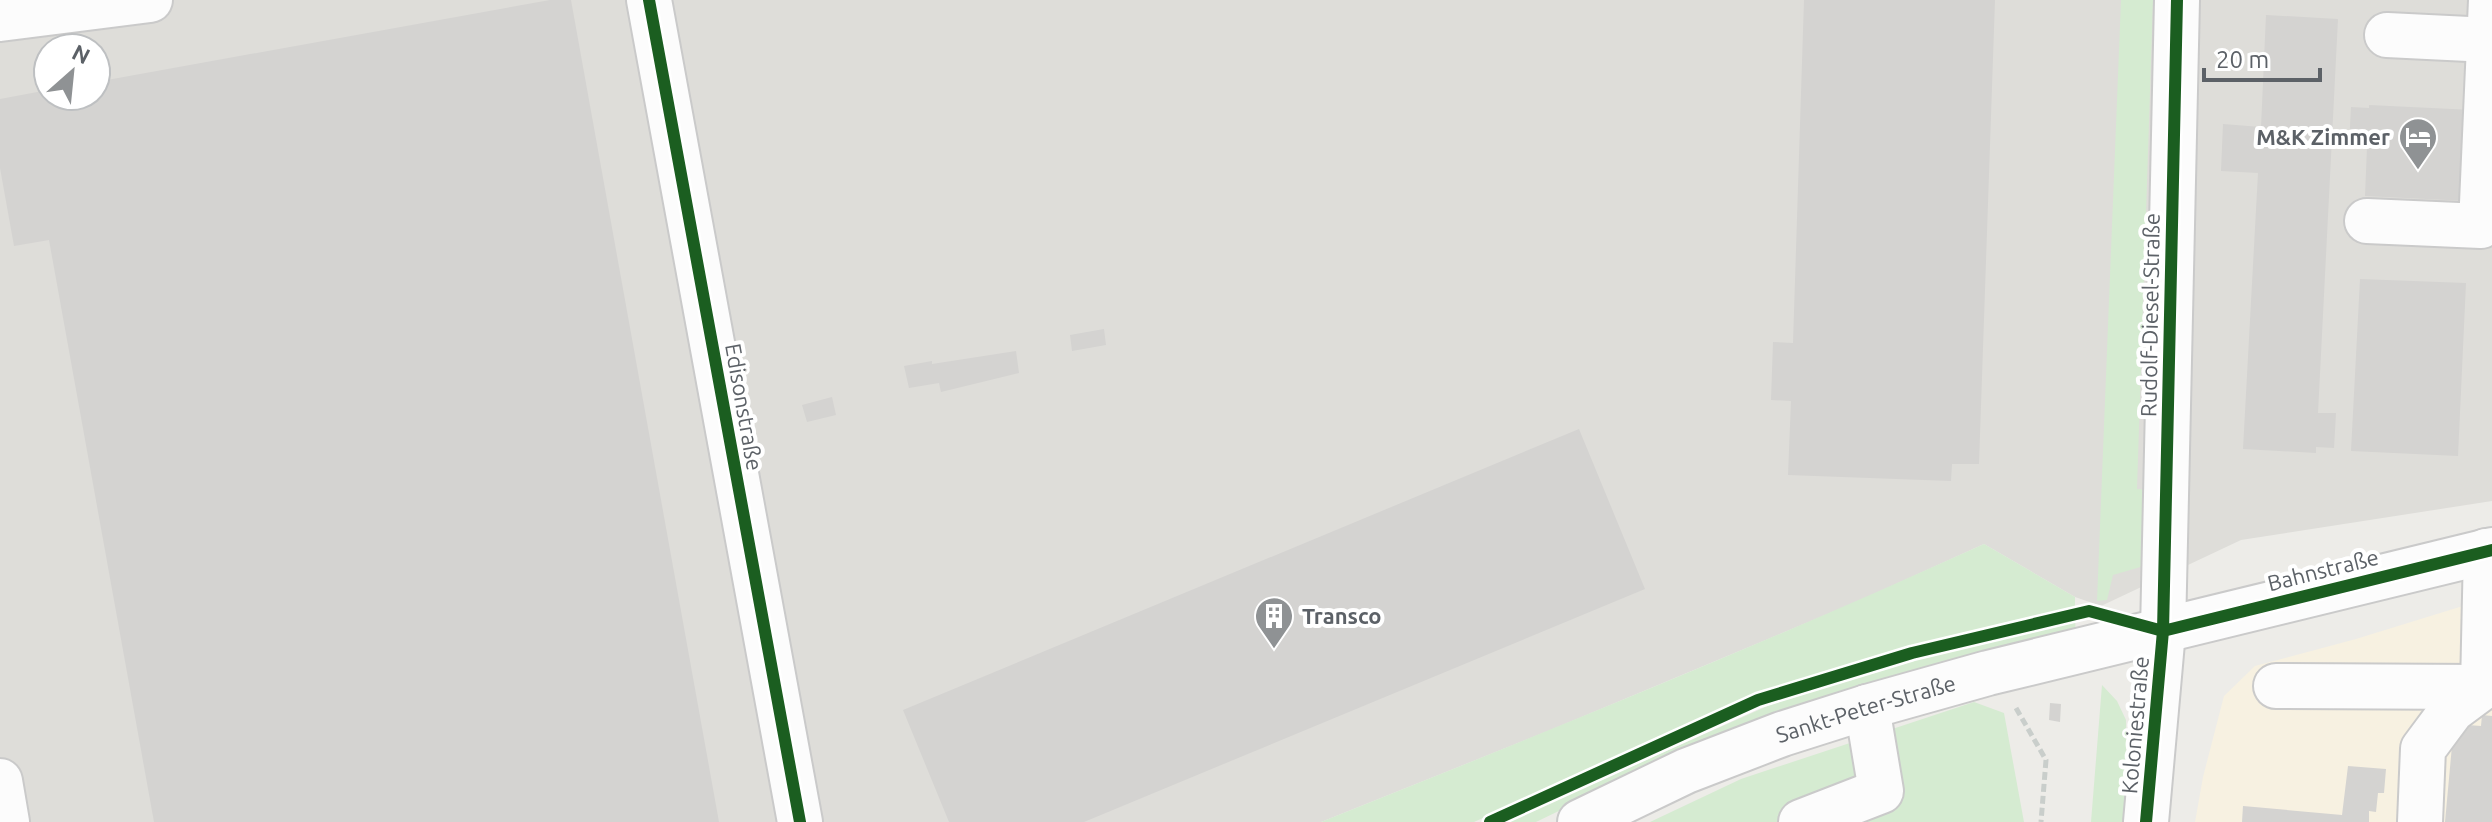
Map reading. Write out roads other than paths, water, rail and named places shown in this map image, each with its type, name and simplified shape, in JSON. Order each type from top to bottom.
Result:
[{"type":"street","name":"Edisonstraße","points":[[649,0],[800,822]]},
{"type":"street","name":"Rudolf-Diesel-Straße","points":[[2163,631],[2177,0]]},
{"type":"street","points":[[0,19],[141,1]]},
{"type":"street","points":[[2367,221],[2481,226],[2490,20],[2387,35]]},
{"type":"street","name":"Bahnstraße","points":[[2163,631],[2489,551]]},
{"type":"street","points":[[2483,687],[2489,551]]},
{"type":"street","name":"Sankt-Peter-Straße","points":[[1580,822],[1686,771],[1782,734],[1988,673],[2163,631]]},
{"type":"street","name":"Koloniestraße","points":[[2146,822],[2163,631]]},
{"type":"street","points":[[2276,686],[2483,687]]},
{"type":"street","points":[[2420,822],[2423,749],[2452,710],[2483,687]]},
{"type":"street","points":[[1801,822],[1886,807],[1867,707]]},
{"type":"street","points":[[0,781],[7,822]]},
{"type":"place","name":"M&K Zimmer","points":[[2418,171]]},
{"type":"place","name":"Transco","points":[[1274,650]]}]
